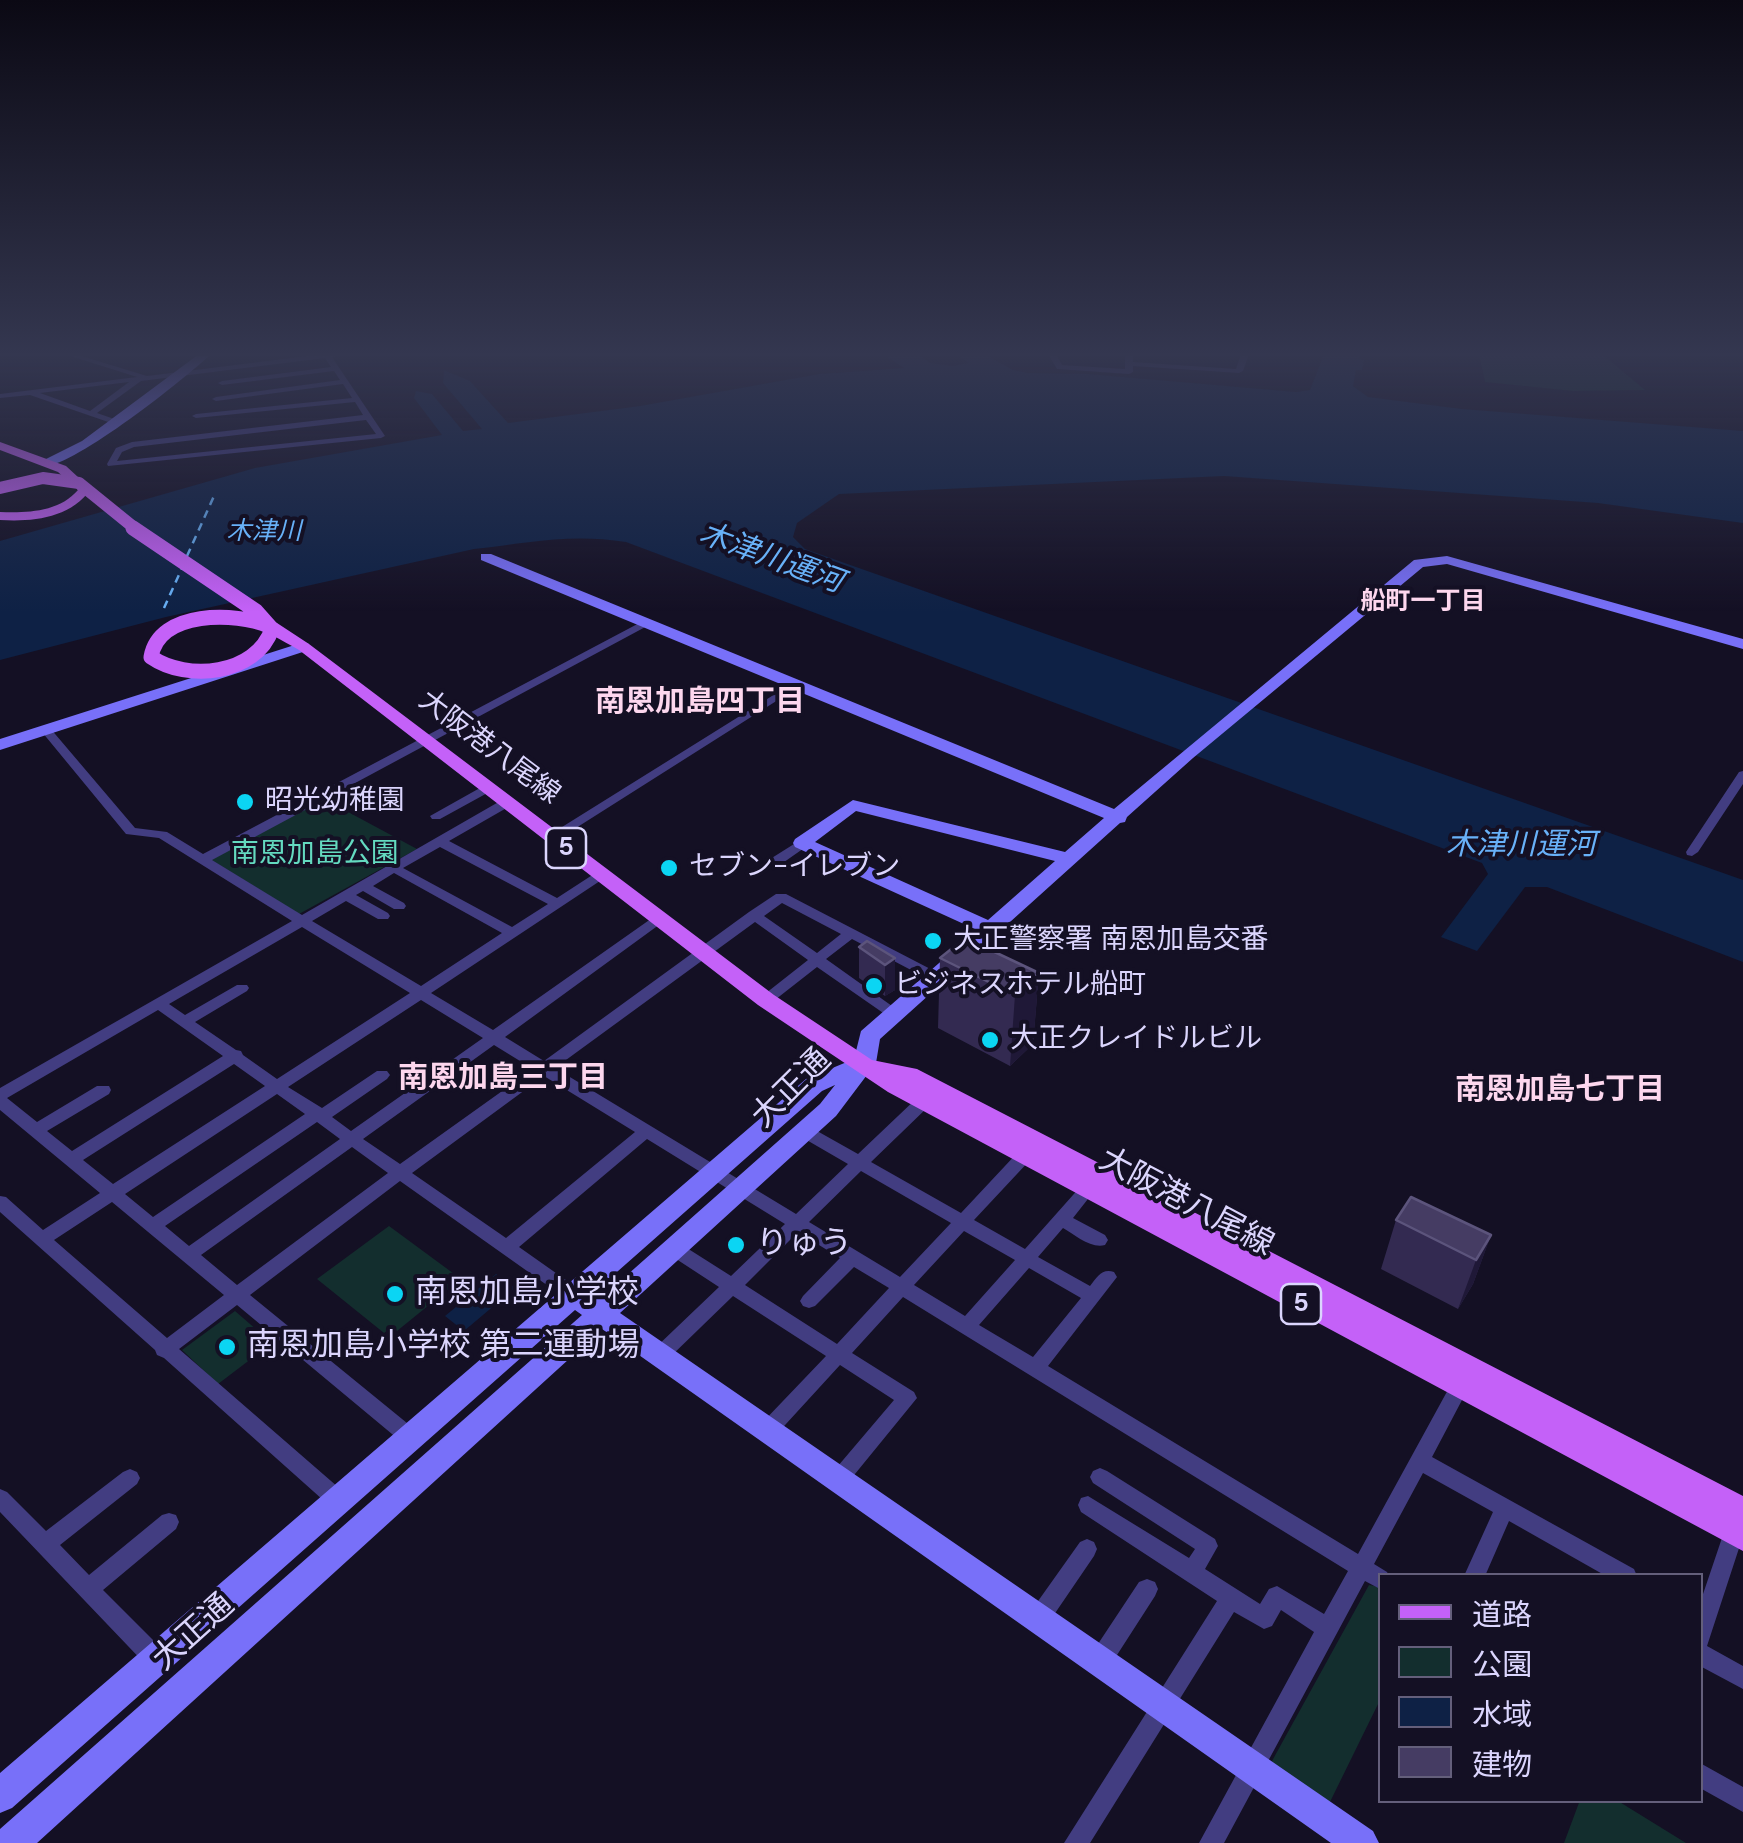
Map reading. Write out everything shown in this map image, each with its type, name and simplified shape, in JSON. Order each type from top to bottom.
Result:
[{"type":"main road","points":[[0,516],[53,511],[75,502],[83,488],[48,463],[3,449]]},
{"type":"main road","name":"大阪港八尾線","points":[[3,487],[47,478],[79,482],[102,506],[256,612],[266,620],[270,626],[272,629],[272,635],[270,640],[264,649],[249,659],[233,665],[216,669],[205,670],[188,671],[174,670],[161,665],[156,662],[152,656],[152,648],[155,642],[161,636],[174,629],[184,625],[195,621],[219,617],[247,618],[262,622],[266,624],[269,626],[272,630],[267,644],[248,659],[220,668],[189,671],[165,666],[152,656],[154,645],[166,634],[189,623],[219,618],[246,618],[258,621],[272,626],[826,1043],[924,1102],[1087,1190],[1464,1378]]},
{"type":"main road","name":"大阪港八尾線","points":[[3,487],[66,479],[83,488]]},
{"type":"main road","name":"大阪港八尾線","points":[[865,1063],[909,1075],[1464,1378],[1740,1523]]},
{"type":"street","points":[[48,463],[91,440]]},
{"type":"street","points":[[169,440],[119,450],[111,464],[342,440]]},
{"type":"street","points":[[486,557],[1119,818]]},
{"type":"street","points":[[865,1063],[866,1039],[1119,818],[1186,754],[1419,562],[1431,559],[1743,644]]},
{"type":"street","points":[[202,860],[645,623]]},
{"type":"street","points":[[0,745],[190,684],[299,644]]},
{"type":"street","points":[[552,837],[796,684]]},
{"type":"street","points":[[46,730],[131,832],[162,835],[1378,1578]]},
{"type":"street","points":[[1692,852],[1743,776]]},
{"type":"street","points":[[436,816],[487,788]]},
{"type":"street","points":[[410,1438],[0,1098],[158,1002],[506,803]]},
{"type":"street","points":[[772,864],[853,805],[1072,858]]},
{"type":"street","points":[[439,842],[558,904]]},
{"type":"street","points":[[802,843],[992,929]]},
{"type":"street","points":[[394,868],[512,933]]},
{"type":"street","points":[[42,1240],[602,875]]},
{"type":"street","points":[[362,886],[399,906]]},
{"type":"street","points":[[346,895],[383,916]]},
{"type":"street","points":[[164,1350],[542,1068],[780,897],[936,978]]},
{"type":"street","points":[[754,915],[894,1014]]},
{"type":"street","points":[[187,1256],[660,920]]},
{"type":"street","points":[[766,1000],[851,933]]},
{"type":"street","points":[[186,1021],[242,988]]},
{"type":"street","points":[[158,1002],[1352,1841]]},
{"type":"street","points":[[71,1160],[236,1055]]},
{"type":"street","name":"大正通","points":[[25,1838],[828,1110],[865,1063]]},
{"type":"street","name":"大正通","points":[[0,1796],[814,1085],[865,1063]]},
{"type":"street","points":[[151,1227],[382,1075]]},
{"type":"street","points":[[36,1130],[103,1090]]},
{"type":"street","points":[[660,1354],[924,1102]]},
{"type":"street","points":[[507,1247],[647,1131]]},
{"type":"street","points":[[804,1131],[1092,1296]]},
{"type":"street","points":[[768,1430],[1025,1155]]},
{"type":"street","points":[[968,1325],[1087,1190]]},
{"type":"street","points":[[0,1202],[339,1501]]},
{"type":"street","points":[[1060,1220],[1099,1240]]},
{"type":"street","points":[[673,1248],[907,1398],[840,1479]]},
{"type":"street","points":[[809,1301],[854,1256]]},
{"type":"street","points":[[1036,1367],[1108,1277]]},
{"type":"street","points":[[1211,1843],[1464,1378]]},
{"type":"street","points":[[1420,1460],[1622,1573]]},
{"type":"street","points":[[1100,1477],[1208,1546],[1192,1572]]},
{"type":"street","points":[[44,1545],[130,1478]]},
{"type":"street","points":[[0,1498],[157,1660]]},
{"type":"street","points":[[1088,1505],[1264,1620],[1277,1596],[1328,1628]]},
{"type":"street","points":[[1475,1573],[1505,1508]]},
{"type":"street","points":[[87,1590],[170,1522]]},
{"type":"street","points":[[1703,1625],[1740,1523]]},
{"type":"street","points":[[1039,1618],[1087,1549]]},
{"type":"street","points":[[1100,1661],[1146,1589]]},
{"type":"street","points":[[1076,1843],[1231,1598]]},
{"type":"street","points":[[1703,1656],[1743,1678]]},
{"type":"street","points":[[1703,1776],[1743,1800]]},
{"type":"green space","name":"南恩加島公園","points":[[324,799],[417,849],[299,914],[210,859]]},
{"type":"green space","points":[[389,1226],[461,1279],[397,1331],[392,1327],[384,1333],[317,1279]]},
{"type":"green space","name":"南恩加島小学校 第二運動場","points":[[235,1311],[272,1343],[218,1384],[182,1350]]},
{"type":"green space","points":[[1369,1585],[1378,1587],[1378,1704],[1328,1806],[1277,1771],[1272,1761]]},
{"type":"green space","points":[[1579,1803],[1621,1803],[1686,1843],[1564,1843]]},
{"type":"water","points":[[414,440],[1743,440],[1743,523],[1598,503],[1224,476],[839,494],[797,523],[793,537],[805,549],[1743,880],[1743,962],[1547,887],[1525,887],[1477,951],[1441,937],[1488,874],[1482,863],[626,542],[568,539],[474,549],[166,617],[0,660],[0,541],[255,468]]},
{"type":"water","points":[[496,1274],[515,1288],[464,1331],[445,1316]]},
{"type":"building","points":[[965,938],[1039,973],[1015,995],[940,958]]},
{"type":"building","points":[[867,941],[895,958],[885,965],[859,947]]},
{"type":"building","points":[[1411,1197],[1491,1235],[1476,1260],[1396,1220]]},
{"type":"ferry route","points":[[187,556],[214,496]]},
{"type":"ferry route","points":[[164,608],[182,568]]},
{"type":"place","name":"昭光幼稚園","points":[[245,802]]},
{"type":"place","name":"セブン-イレブン","points":[[669,868]]},
{"type":"place","name":"大正警察署 南恩加島交番","points":[[933,941]]},
{"type":"place","name":"ビジネスホテル船町","points":[[874,986]]},
{"type":"place","name":"大正クレイドルビル","points":[[990,1040]]},
{"type":"place","name":"りゅう","points":[[736,1245]]},
{"type":"place","name":"南恩加島小学校","points":[[395,1294]]},
{"type":"place","name":"南恩加島小学校 第二運動場","points":[[227,1347]]},
{"type":"district","name":"船町一丁目","points":[[1423,602]]},
{"type":"district","name":"南恩加島四丁目","points":[[700,703]]},
{"type":"district","name":"南恩加島三丁目","points":[[503,1079]]},
{"type":"district","name":"南恩加島七丁目","points":[[1560,1091]]},
{"type":"water label","name":"木津川","points":[[264,532]]},
{"type":"water label","name":"木津川運河","points":[[771,559]]},
{"type":"water label","name":"木津川運河","points":[[1521,846]]}]
